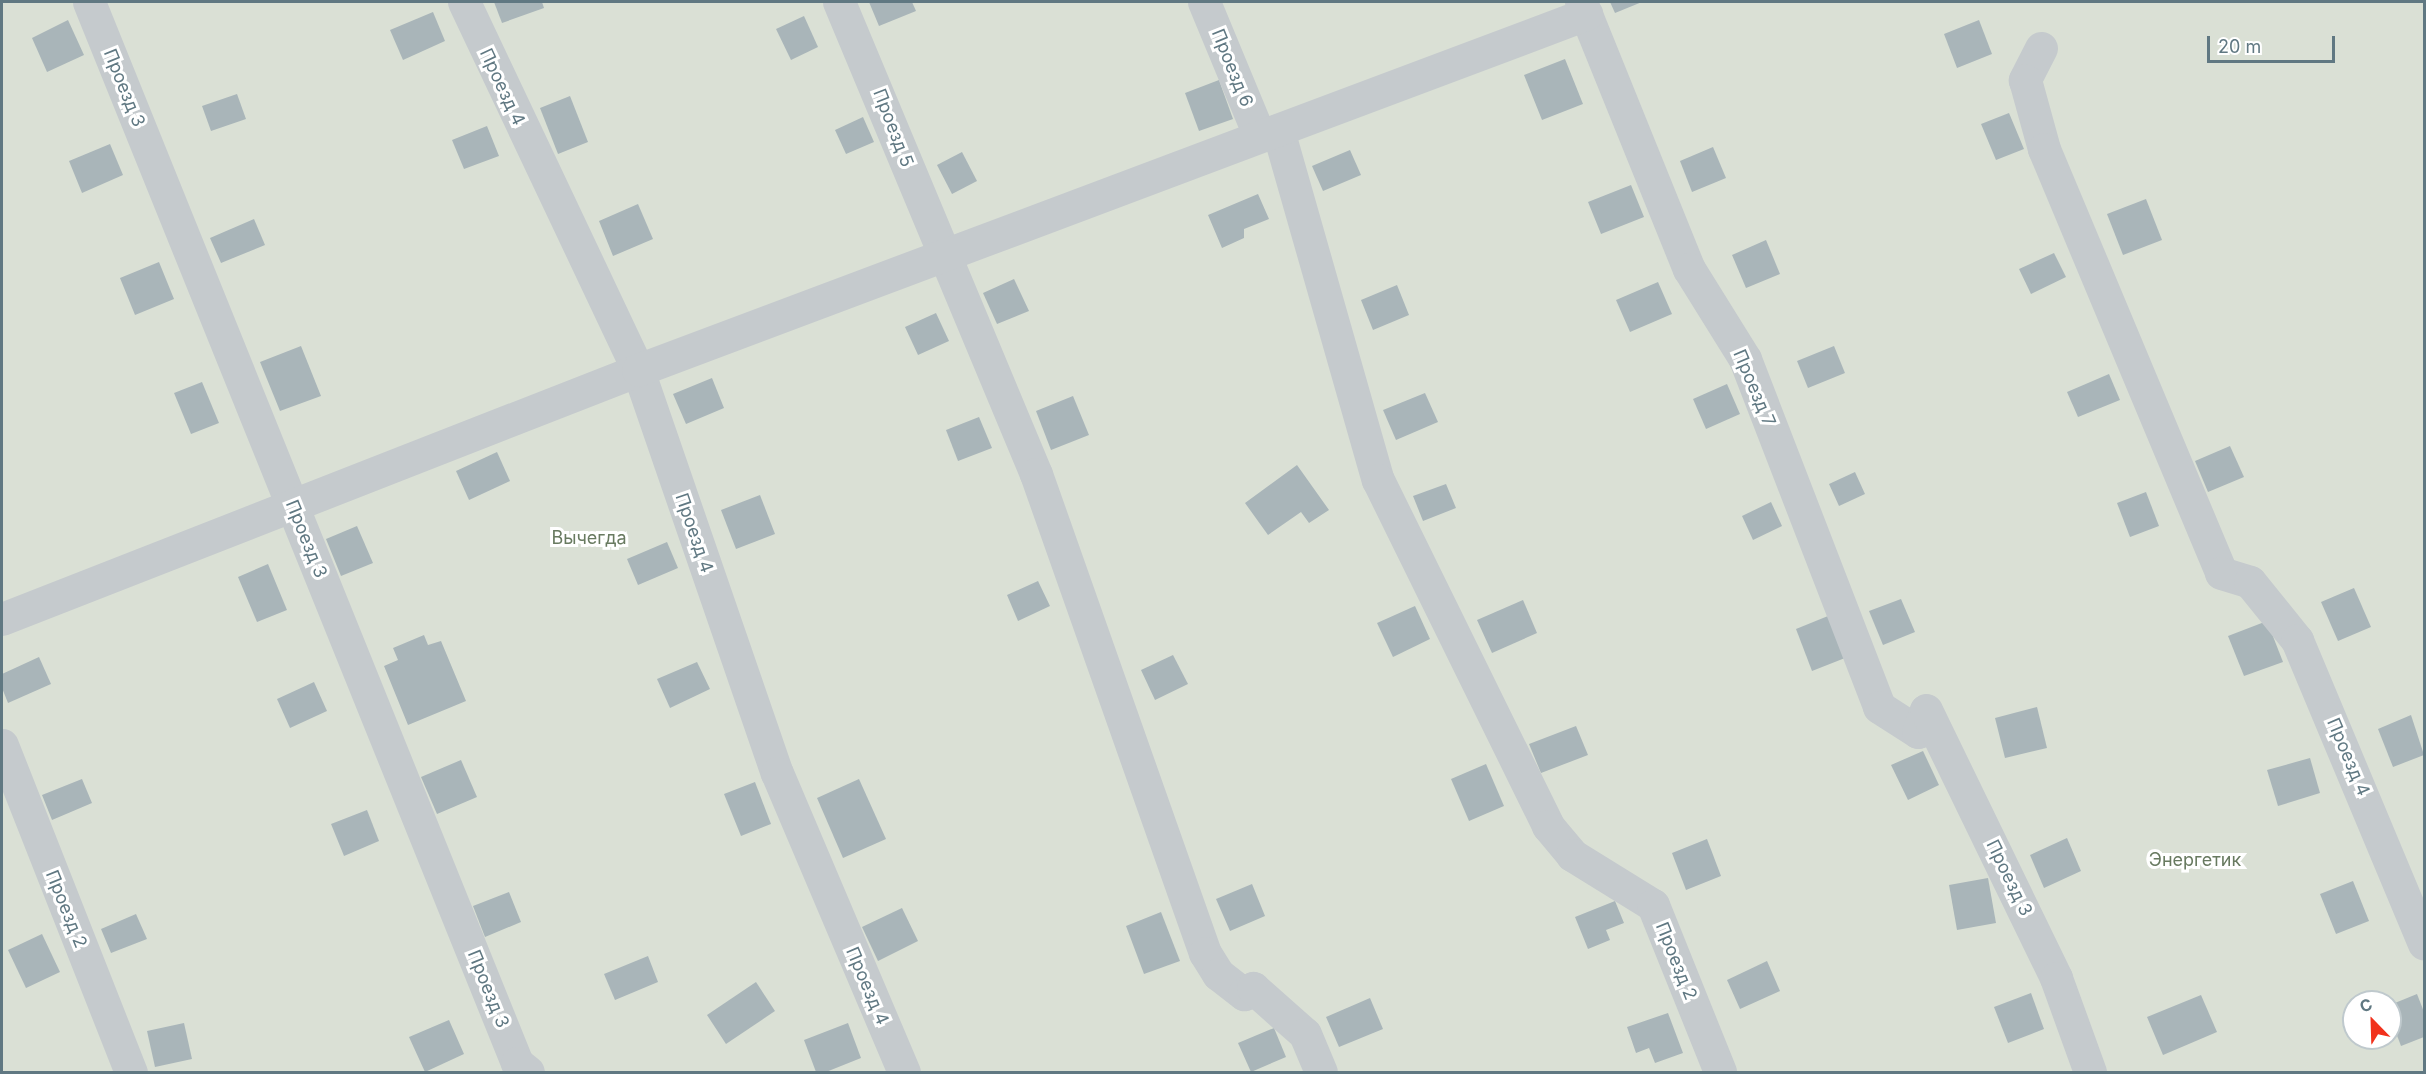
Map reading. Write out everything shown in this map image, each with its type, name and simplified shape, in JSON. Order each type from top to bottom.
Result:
[{"type":"street","name":"Проезд 3","points":[[89,2],[518,1063],[528,1072]]},
{"type":"street","name":"Проезд 4","points":[[464,2],[638,370],[777,773],[904,1072]]},
{"type":"street","name":"Проезд 5","points":[[839,2],[878,88],[943,256],[1036,474],[1205,953],[1218,974],[1244,994],[1253,988],[1305,1034],[1321,1072]]},
{"type":"street","name":"Проезд 6","points":[[1204,2],[1269,133],[1378,480],[1548,826],[1572,855]]},
{"type":"street","points":[[2,619],[638,370],[1269,133],[1583,8]]},
{"type":"street","name":"Проезд 7","points":[[1583,8],[1689,269],[1745,359],[1880,707],[1918,732]]},
{"type":"street","name":"Проезд 4","points":[[2041,48],[2025,80],[2044,149],[2221,573],[2250,582],[2297,640],[2424,945]]},
{"type":"street","name":"Проезд 3","points":[[1918,732],[1926,710],[2056,978],[2090,1072]]},
{"type":"street","name":"Проезд 2","points":[[2,745],[131,1072]]},
{"type":"street","name":"Проезд 2","points":[[1572,855],[1653,905],[1720,1072]]},
{"type":"green space","name":"Вычегда","points":[[2,2],[2424,2],[2424,1072],[2,1072]]},
{"type":"building","points":[[494,2],[542,2],[544,8],[502,23]]},
{"type":"building","points":[[869,2],[912,2],[916,11],[879,26]]},
{"type":"building","points":[[1610,2],[1642,2],[1615,13]]},
{"type":"building","points":[[433,12],[445,41],[403,60],[390,30]]},
{"type":"building","points":[[804,16],[818,47],[791,60],[776,29]]},
{"type":"building","points":[[68,20],[84,55],[47,72],[32,38]]},
{"type":"building","points":[[1979,20],[1992,54],[1957,68],[1944,34]]},
{"type":"building","points":[[1565,59],[1583,104],[1542,120],[1524,75]]},
{"type":"building","points":[[1219,80],[1233,119],[1199,131],[1185,93]]},
{"type":"building","points":[[237,94],[246,119],[211,131],[202,106]]},
{"type":"building","points":[[570,96],[588,142],[558,154],[540,108]]},
{"type":"building","points":[[2009,113],[2024,149],[1996,160],[1981,124]]},
{"type":"building","points":[[863,117],[874,142],[846,154],[835,130]]},
{"type":"building","points":[[487,126],[499,156],[464,169],[452,140]]},
{"type":"building","points":[[110,144],[123,175],[82,193],[69,161]]},
{"type":"building","points":[[1713,147],[1726,178],[1692,192],[1680,161]]},
{"type":"building","points":[[1350,150],[1361,175],[1323,191],[1312,166]]},
{"type":"building","points":[[962,152],[977,181],[952,194],[937,165]]},
{"type":"building","points":[[1631,185],[1644,217],[1601,234],[1588,202]]},
{"type":"building","points":[[1258,194],[1269,219],[1244,229],[1244,238],[1222,248],[1208,215]]},
{"type":"building","points":[[2146,199],[2162,240],[2123,255],[2107,214]]},
{"type":"building","points":[[638,204],[653,239],[613,256],[599,221]]},
{"type":"building","points":[[254,219],[265,245],[221,263],[210,238]]},
{"type":"building","points":[[1766,240],[1780,274],[1746,288],[1732,255]]},
{"type":"building","points":[[2054,253],[2066,277],[2031,294],[2019,269]]},
{"type":"building","points":[[159,262],[174,299],[135,315],[120,278]]},
{"type":"building","points":[[1014,279],[1029,311],[997,324],[983,293]]},
{"type":"building","points":[[1658,282],[1672,314],[1630,332],[1616,300]]},
{"type":"building","points":[[1397,285],[1409,315],[1373,330],[1361,300]]},
{"type":"building","points":[[936,313],[949,341],[918,355],[905,327]]},
{"type":"building","points":[[301,346],[321,396],[280,411],[260,362]]},
{"type":"building","points":[[1834,346],[1845,373],[1808,388],[1797,361]]},
{"type":"building","points":[[2109,374],[2120,400],[2078,417],[2067,392]]},
{"type":"building","points":[[712,378],[724,408],[686,424],[673,394]]},
{"type":"building","points":[[202,382],[219,423],[191,434],[174,393]]},
{"type":"building","points":[[1727,384],[1740,414],[1706,429],[1693,399]]},
{"type":"building","points":[[1425,393],[1438,422],[1396,440],[1383,410]]},
{"type":"building","points":[[1073,396],[1089,435],[1051,450],[1036,411]]},
{"type":"building","points":[[979,417],[992,448],[958,461],[946,430]]},
{"type":"building","points":[[2230,446],[2244,477],[2208,492],[2195,461]]},
{"type":"building","points":[[497,452],[510,481],[469,500],[456,471]]},
{"type":"building","points":[[1297,465],[1329,510],[1309,523],[1301,512],[1268,535],[1245,503]]},
{"type":"building","points":[[1855,472],[1865,494],[1839,506],[1829,484]]},
{"type":"building","points":[[1446,484],[1456,508],[1423,521],[1413,496]]},
{"type":"building","points":[[2146,492],[2159,526],[2130,537],[2117,503]]},
{"type":"building","points":[[760,495],[775,534],[736,549],[721,510]]},
{"type":"building","points":[[1771,502],[1782,526],[1753,540],[1742,516]]},
{"type":"building","points":[[357,526],[373,563],[341,576],[326,539]]},
{"type":"building","points":[[667,542],[678,568],[638,585],[627,559]]},
{"type":"building","points":[[268,564],[287,610],[257,622],[238,577]]},
{"type":"building","points":[[1038,581],[1050,606],[1018,621],[1007,595]]},
{"type":"building","points":[[2354,588],[2371,627],[2338,641],[2321,602]]},
{"type":"building","points":[[1901,599],[1915,632],[1883,645],[1869,611]]},
{"type":"building","points":[[1523,600],[1537,633],[1492,653],[1477,620]]},
{"type":"building","points":[[1415,606],[1430,639],[1393,657],[1377,623]]},
{"type":"building","points":[[1828,616],[1845,658],[1812,671],[1796,629]]},
{"type":"building","points":[[2267,621],[2283,662],[2244,676],[2228,636]]},
{"type":"building","points":[[424,635],[428,645],[441,641],[466,701],[408,725],[384,666],[398,660],[393,648]]},
{"type":"building","points":[[1173,655],[1188,684],[1155,700],[1141,670]]},
{"type":"building","points":[[39,657],[51,684],[8,703],[2,688],[2,674]]},
{"type":"building","points":[[697,662],[710,689],[670,708],[657,679]]},
{"type":"building","points":[[314,682],[327,711],[290,728],[277,699]]},
{"type":"building","points":[[2037,707],[2047,748],[2005,758],[1995,718]]},
{"type":"building","points":[[2411,715],[2424,755],[2393,767],[2378,729]]},
{"type":"building","points":[[1576,726],[1588,755],[1541,773],[1529,744]]},
{"type":"building","points":[[1923,751],[1939,785],[1908,800],[1891,765]]},
{"type":"building","points":[[2310,758],[2320,793],[2278,806],[2267,770]]},
{"type":"building","points":[[461,760],[477,797],[437,814],[421,777]]},
{"type":"building","points":[[1486,764],[1504,806],[1469,821],[1451,779]]},
{"type":"building","points":[[82,779],[92,803],[52,820],[42,795]]},
{"type":"building","points":[[859,779],[886,839],[843,858],[817,798]]},
{"type":"building","points":[[755,782],[771,824],[741,836],[724,794]]},
{"type":"building","points":[[367,810],[379,841],[344,856],[331,824]]},
{"type":"building","points":[[2067,838],[2081,871],[2044,888],[2030,855]]},
{"type":"building","points":[[1707,839],[1721,876],[1686,890],[1672,853]]},
{"type":"building","points":[[1988,878],[1996,923],[1957,930],[1949,885]]},
{"type":"building","points":[[2353,881],[2369,921],[2336,934],[2320,894]]},
{"type":"building","points":[[1252,884],[1265,916],[1230,931],[1216,899]]},
{"type":"building","points":[[509,892],[521,922],[485,937],[473,906]]},
{"type":"building","points":[[1615,901],[1624,923],[1606,930],[1610,940],[1588,949],[1575,917]]},
{"type":"building","points":[[902,908],[918,941],[878,961],[862,927]]},
{"type":"building","points":[[1161,912],[1180,961],[1144,974],[1126,926]]},
{"type":"building","points":[[136,914],[147,939],[111,953],[101,929]]},
{"type":"building","points":[[42,934],[60,972],[26,988],[8,950]]},
{"type":"building","points":[[648,956],[658,982],[615,1000],[604,974]]},
{"type":"building","points":[[1767,961],[1780,991],[1740,1009],[1727,980]]},
{"type":"building","points":[[756,982],[775,1011],[726,1044],[707,1015]]},
{"type":"building","points":[[2031,993],[2044,1029],[2008,1043],[1994,1007]]},
{"type":"building","points":[[2417,994],[2424,1012],[2424,1037],[2402,1046],[2402,1000]]},
{"type":"building","points":[[2201,995],[2217,1032],[2163,1055],[2147,1017]]},
{"type":"building","points":[[1370,998],[1383,1029],[1339,1047],[1326,1017]]},
{"type":"building","points":[[1668,1013],[1683,1053],[1655,1063],[1649,1048],[1636,1053],[1627,1027]]},
{"type":"building","points":[[449,1020],[464,1054],[425,1072],[409,1037]]},
{"type":"building","points":[[184,1023],[192,1059],[155,1067],[147,1031]]},
{"type":"building","points":[[848,1023],[861,1058],[826,1072],[816,1072],[804,1040]]},
{"type":"building","points":[[1274,1028],[1286,1057],[1251,1072],[1238,1043]]},
{"type":"park label","name":"Энергетик","points":[[2195,860]]}]
